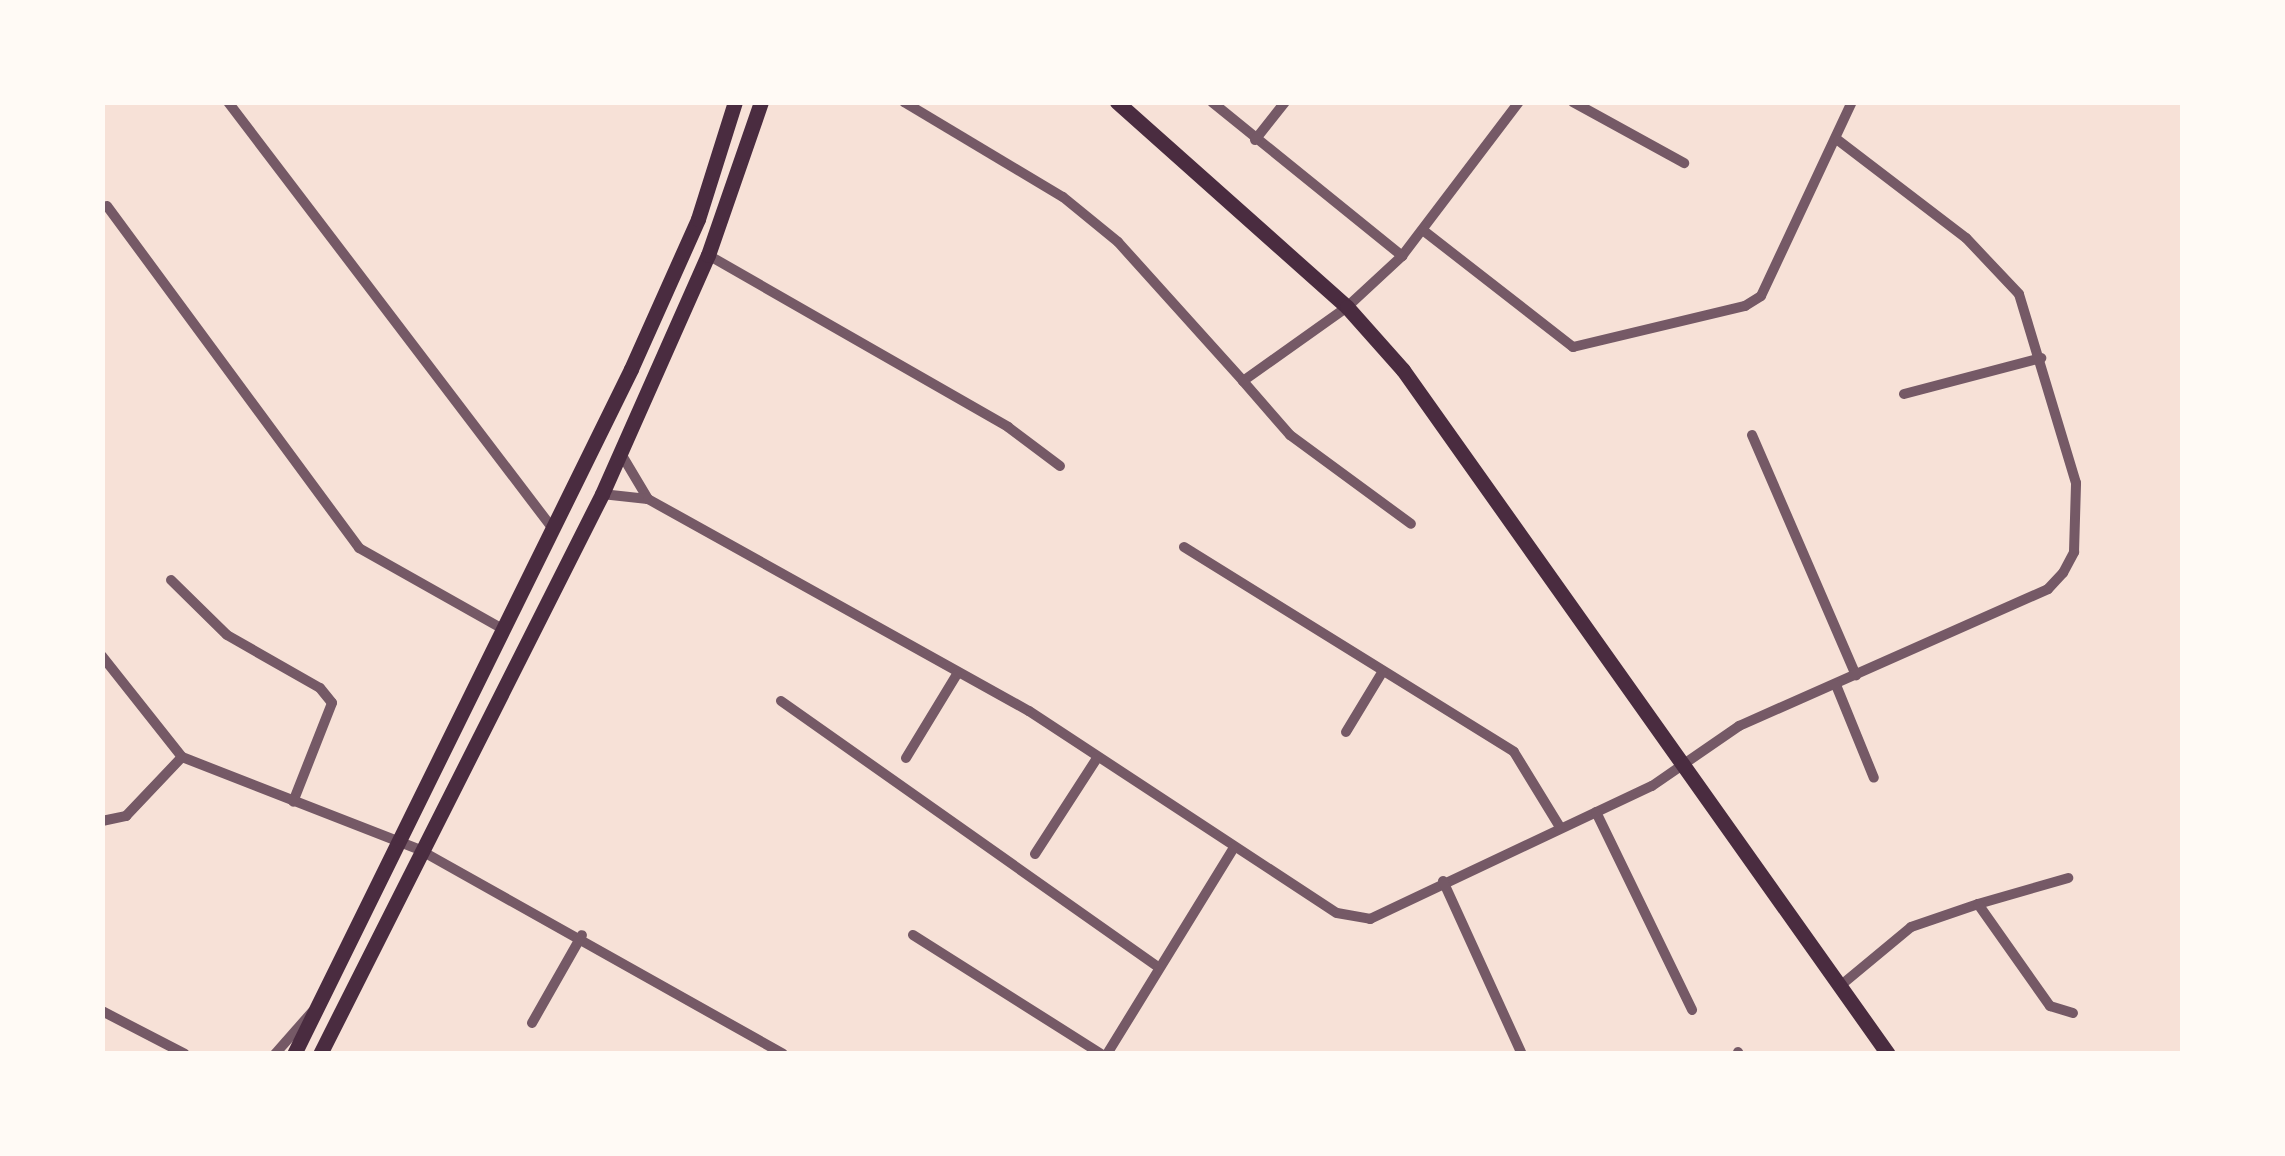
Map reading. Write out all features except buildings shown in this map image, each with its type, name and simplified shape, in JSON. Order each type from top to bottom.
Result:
[{"type":"main road","points":[[294,1054],[553,529],[698,219],[735,102]]},
{"type":"main road","points":[[320,1054],[602,494],[709,255],[761,102]]},
{"type":"main road","points":[[1117,102],[1347,307],[1501,500],[1888,1054]]},
{"type":"street","points":[[228,102],[553,529]]},
{"type":"street","points":[[904,102],[1063,197],[1118,242],[1290,435],[1411,524]]},
{"type":"street","points":[[1212,102],[1402,256]]},
{"type":"street","points":[[1256,140],[1285,102]]},
{"type":"street","points":[[1243,381],[1347,307],[1402,256],[1519,102]]},
{"type":"street","points":[[1573,102],[1684,163]]},
{"type":"street","points":[[1424,231],[1573,347],[1755,303],[1838,140],[1852,102]]},
{"type":"street","points":[[602,494],[648,499],[957,674],[1352,920],[1370,919],[1596,812],[1684,765],[1739,726],[2048,589],[2063,572],[2074,552],[2076,483],[2042,358],[2006,273],[1838,140]]},
{"type":"street","points":[[107,206],[359,548],[503,628]]},
{"type":"street","points":[[709,255],[905,365],[1060,466]]},
{"type":"street","points":[[1904,394],[2042,358]]},
{"type":"street","points":[[1752,435],[1856,675]]},
{"type":"street","points":[[620,452],[648,499]]},
{"type":"street","points":[[1184,548],[1514,752],[1560,827]]},
{"type":"street","points":[[171,580],[227,635],[320,688],[332,703],[293,802]]},
{"type":"street","points":[[102,656],[182,757],[420,850],[582,935],[783,1054]]},
{"type":"street","points":[[1346,732],[1383,671]]},
{"type":"street","points":[[906,758],[957,674]]},
{"type":"street","points":[[1836,685],[1874,778]]},
{"type":"street","points":[[781,700],[1155,965]]},
{"type":"street","points":[[102,821],[126,816],[182,757]]},
{"type":"street","points":[[1035,854],[1097,758]]},
{"type":"street","points":[[1596,812],[1693,1010]]},
{"type":"street","points":[[913,935],[1104,1054],[1155,965],[1233,849]]},
{"type":"street","points":[[1840,986],[1911,927],[2068,878]]},
{"type":"street","points":[[1443,881],[1522,1054]]},
{"type":"street","points":[[1978,904],[2050,1006],[2073,1013]]},
{"type":"street","points":[[532,1023],[582,935]]},
{"type":"street","points":[[275,1054],[317,1009]]},
{"type":"street","points":[[102,1011],[185,1054]]}]
